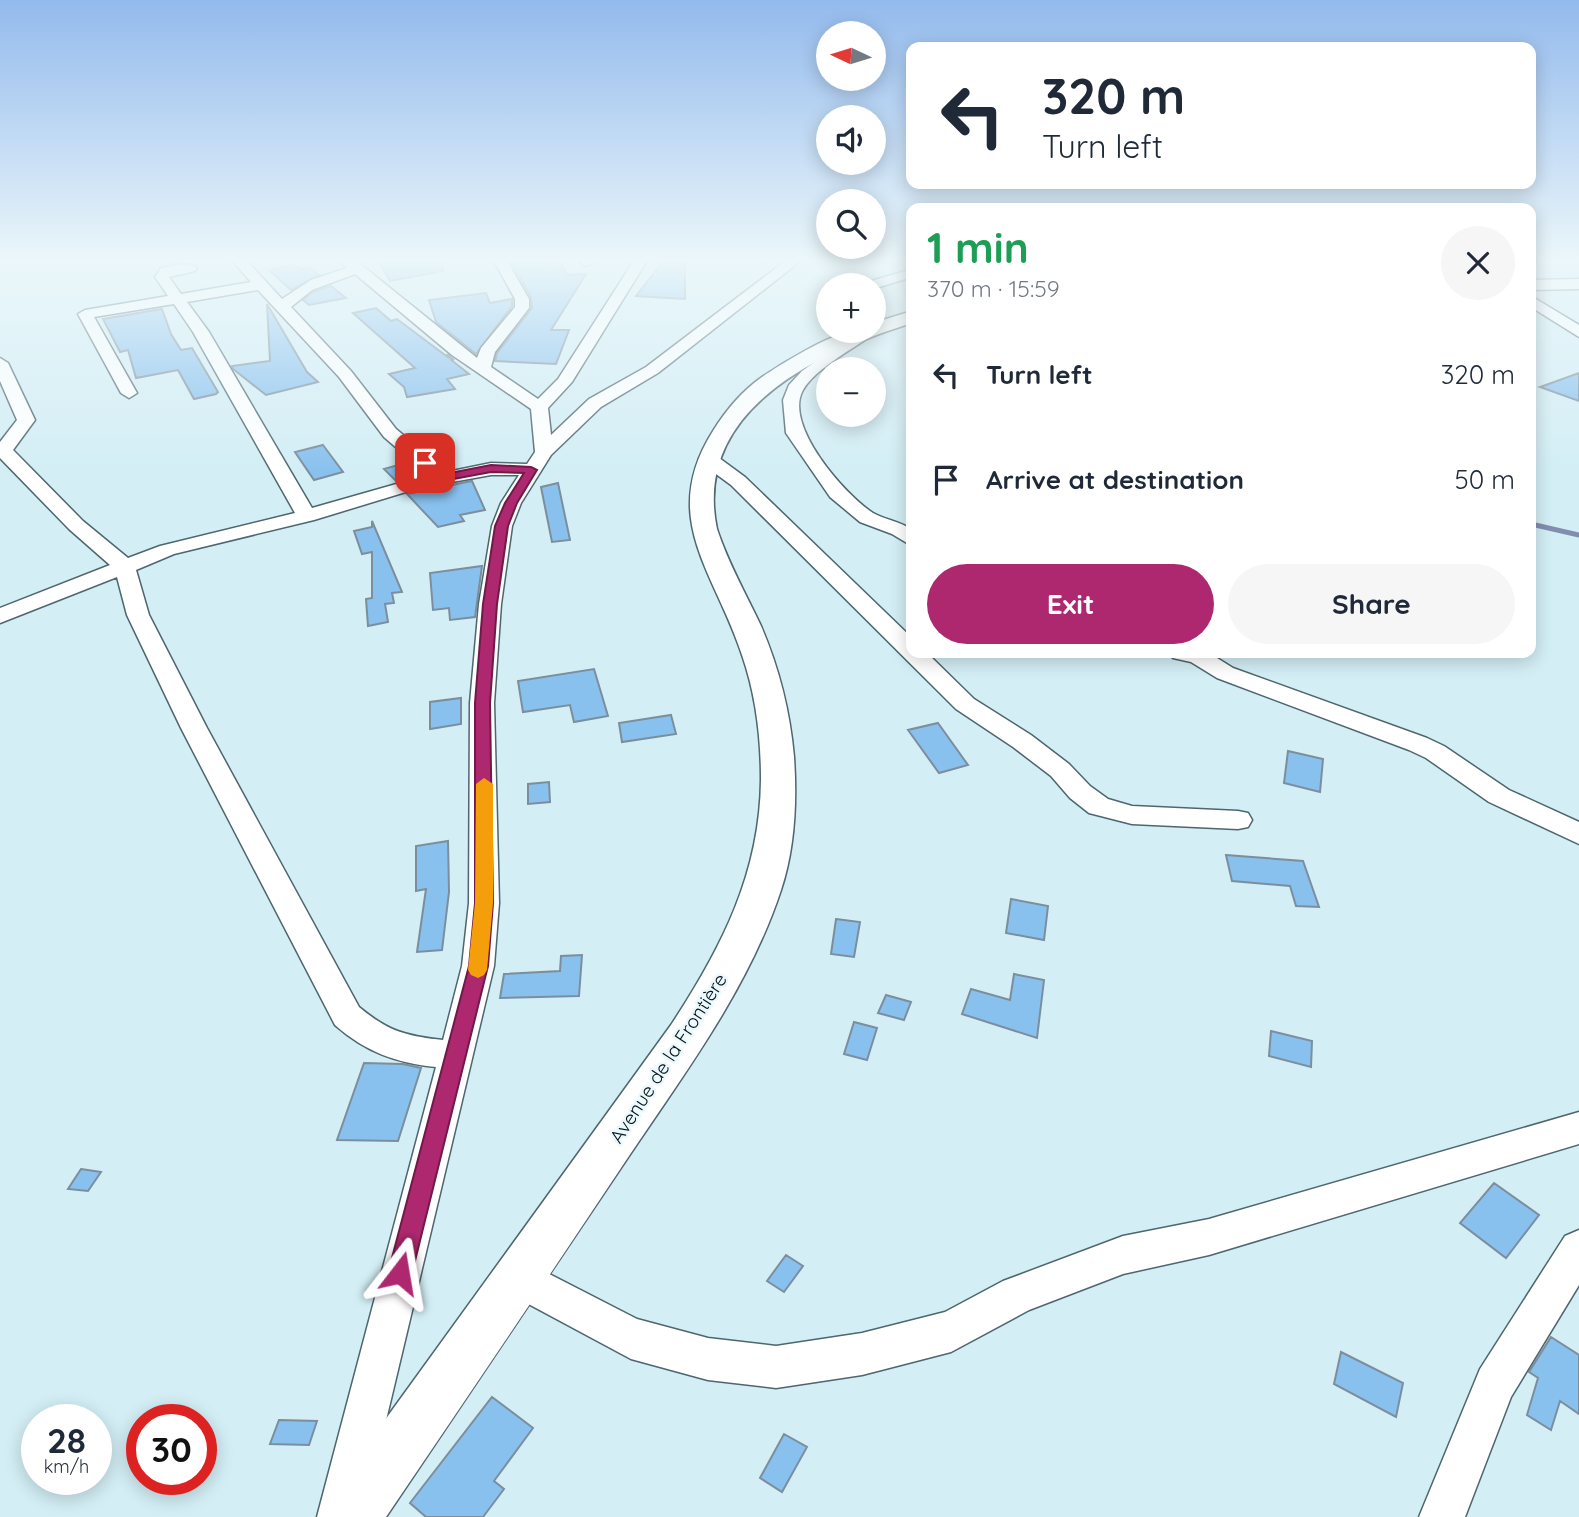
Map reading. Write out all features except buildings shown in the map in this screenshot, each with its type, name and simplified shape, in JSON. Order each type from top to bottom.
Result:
[{"type":"street","points":[[94,330],[129,393]]},
{"type":"street","points":[[198,330],[307,516]]},
{"type":"street","points":[[303,330],[345,374],[390,433],[443,478]]},
{"type":"street","points":[[433,330],[482,369],[539,407]]},
{"type":"street","points":[[482,369],[487,351],[506,330]]},
{"type":"street","points":[[538,461],[539,407],[564,382],[597,330]]},
{"type":"street","points":[[340,1517],[478,966],[484,903],[482,703],[497,546],[511,503],[538,461],[595,403],[652,370],[705,330]]},
{"type":"street","name":"Avenue de la Frontière","points":[[351,1517],[520,1278],[710,1000],[762,892],[773,849],[778,787],[772,716],[762,667],[704,530],[699,494],[708,459],[727,424],[744,402],[763,384],[796,363],[841,343]]},
{"type":"street","points":[[852,343],[808,374],[795,389],[791,400],[794,433],[837,493],[867,518],[906,535]]},
{"type":"street","points":[[0,363],[26,420],[2,448],[76,524],[124,566],[131,596],[144,628],[346,1016],[371,1038],[399,1050],[456,1055]]},
{"type":"street","points":[[708,459],[738,481],[906,645]]},
{"type":"street","points":[[0,616],[167,550],[307,516],[401,487],[538,461]]},
{"type":"street","points":[[919,658],[965,704],[1022,741],[1060,770],[1080,792],[1099,806],[1132,816],[1238,820]]},
{"type":"street","points":[[1201,658],[1225,673],[1418,744],[1435,752],[1499,796],[1579,834]]},
{"type":"street","points":[[520,1278],[631,1338],[708,1359],[776,1367],[862,1354],[951,1331],[1017,1295],[1123,1255],[1209,1237],[1579,1128]]},
{"type":"street","points":[[1441,1517],[1495,1384],[1579,1249]]},
{"type":"waterway","points":[[1536,525],[1579,535]]},
{"type":"slow traffic","points":[[478,970],[484,903],[484,784]]},
{"type":"route","points":[[400,1273],[478,966],[484,903],[482,703],[490,604],[502,526],[511,503],[531,470],[491,469],[443,478],[425,463]]}]
